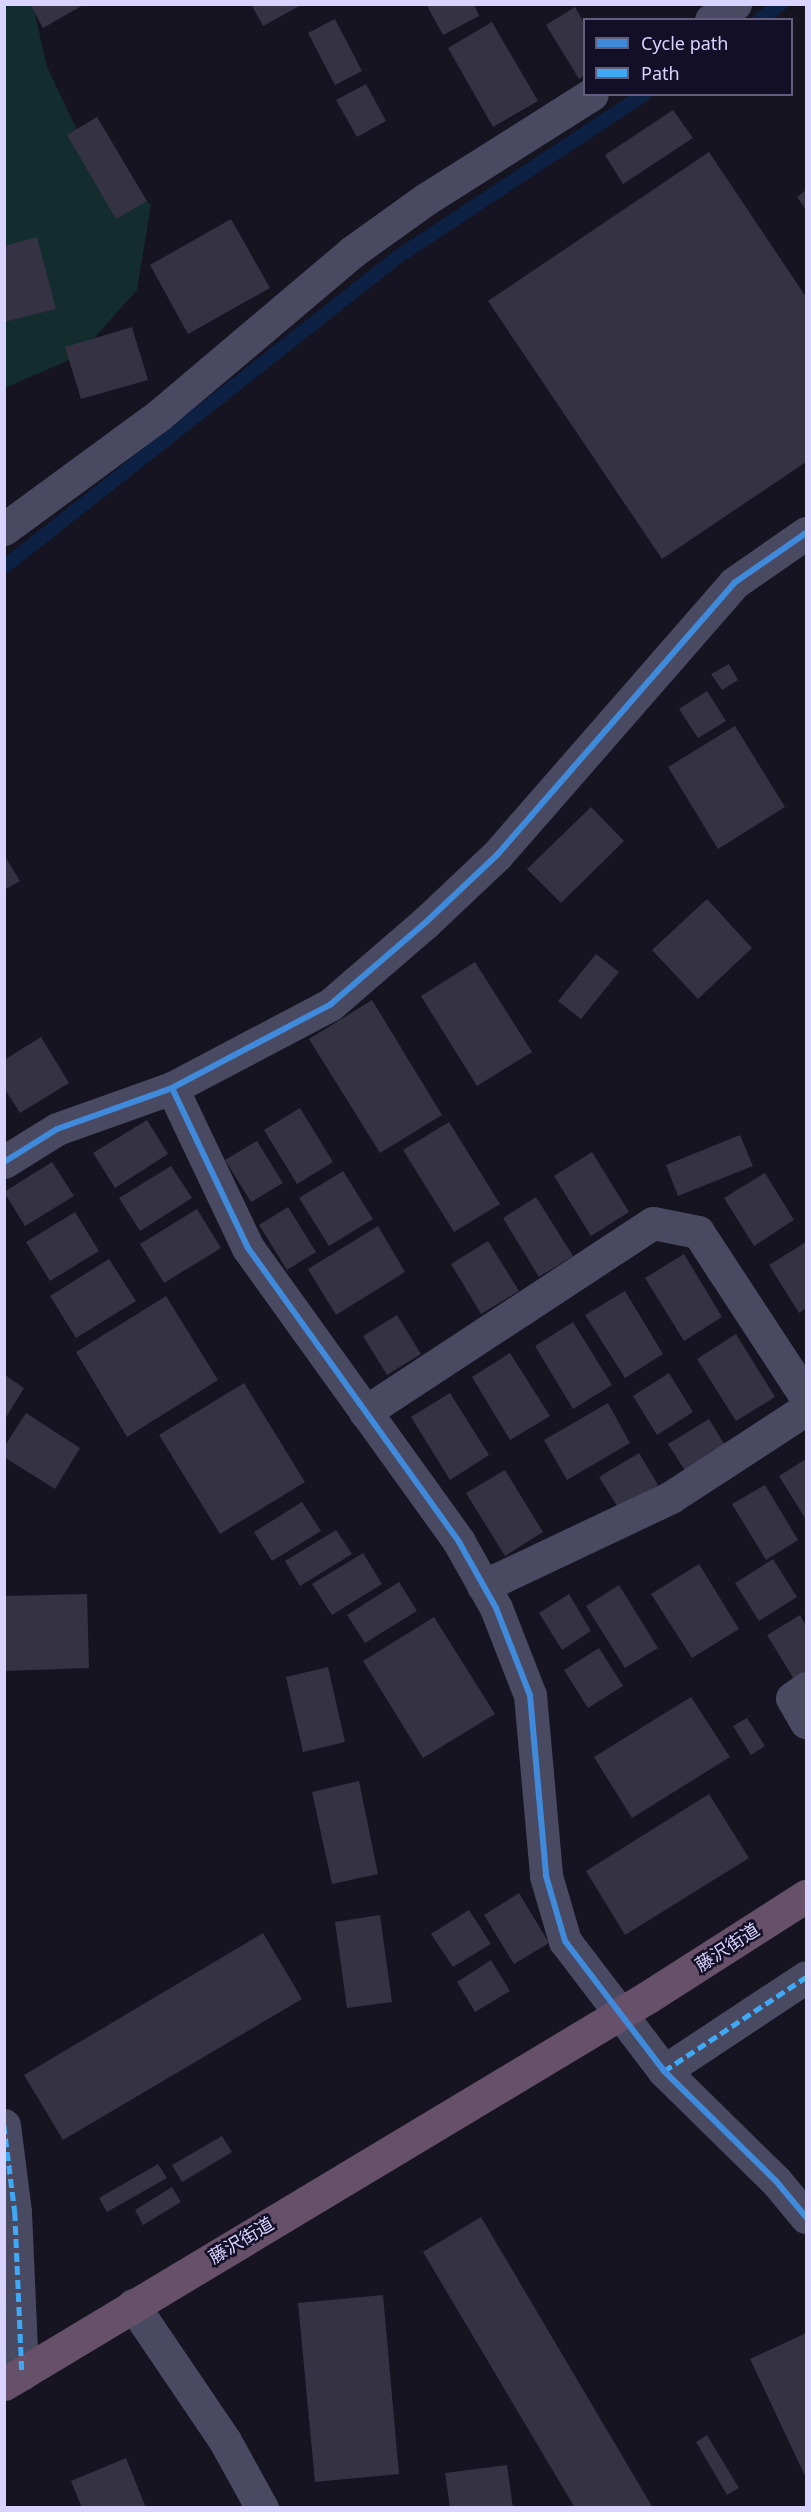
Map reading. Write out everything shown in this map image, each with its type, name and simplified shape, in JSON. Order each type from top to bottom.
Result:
[{"type":"highway","name":"藤沢街道","points":[[13,2379],[133,2304],[648,1998],[807,1896]]},
{"type":"street","points":[[714,18],[735,4]]},
{"type":"street","points":[[4,529],[158,416],[352,252],[426,199],[589,96]]},
{"type":"street","points":[[4,1162],[57,1129],[172,1088],[331,1004],[425,923],[497,855],[734,583],[807,533]]},
{"type":"street","points":[[172,1088],[248,1248],[459,1542],[483,1586],[530,1695],[546,1876],[564,1941],[664,2071],[776,2181],[807,2217]]},
{"type":"street","points":[[365,1412],[653,1223],[698,1232],[807,1397]]},
{"type":"street","points":[[483,1586],[672,1497],[807,1409]]},
{"type":"street","points":[[807,1688],[792,1698],[807,1722]]},
{"type":"street","points":[[664,2071],[807,1977]]},
{"type":"street","points":[[4,2125],[15,2212],[13,2379]]},
{"type":"street","points":[[133,2304],[225,2441],[262,2508]]},
{"type":"green space","points":[[5,5],[33,5],[47,67],[78,132],[151,205],[137,290],[78,356],[5,388]]},
{"type":"building","points":[[30,4],[85,4],[43,28]]},
{"type":"building","points":[[251,4],[303,4],[263,26]]},
{"type":"building","points":[[426,4],[474,4],[479,16],[443,35]]},
{"type":"building","points":[[575,7],[583,21],[583,76],[579,79],[546,25]]},
{"type":"building","points":[[335,19],[362,71],[335,85],[308,33]]},
{"type":"building","points":[[492,22],[538,101],[493,127],[448,48]]},
{"type":"building","points":[[366,84],[386,121],[357,137],[336,100]]},
{"type":"building","points":[[673,110],[693,138],[623,184],[605,155]]},
{"type":"building","points":[[97,117],[147,201],[116,219],[67,135]]},
{"type":"building","points":[[709,152],[806,297],[806,462],[662,559],[488,301]]},
{"type":"building","points":[[806,190],[806,210],[797,197]]},
{"type":"building","points":[[231,219],[270,288],[188,334],[150,265]]},
{"type":"building","points":[[37,237],[56,309],[4,322],[4,246]]},
{"type":"building","points":[[132,327],[148,380],[81,399],[65,347]]},
{"type":"building","points":[[729,664],[738,680],[722,690],[711,674]]},
{"type":"building","points":[[707,691],[726,721],[698,738],[679,709]]},
{"type":"building","points":[[735,726],[785,807],[718,849],[668,767]]},
{"type":"building","points":[[591,807],[624,841],[561,903],[527,869]]},
{"type":"building","points":[[4,855],[20,881],[4,890]]},
{"type":"building","points":[[707,899],[752,948],[698,999],[652,950]]},
{"type":"building","points":[[596,954],[619,972],[581,1019],[558,1001]]},
{"type":"building","points":[[475,962],[532,1052],[477,1086],[421,996]]},
{"type":"building","points":[[372,1000],[442,1115],[380,1153],[309,1039]]},
{"type":"building","points":[[41,1037],[69,1083],[20,1113],[4,1088],[4,1060]]},
{"type":"building","points":[[300,1108],[333,1162],[297,1184],[264,1130]]},
{"type":"building","points":[[147,1120],[168,1154],[115,1188],[93,1153]]},
{"type":"building","points":[[449,1122],[500,1204],[454,1232],[403,1150]]},
{"type":"building","points":[[740,1135],[753,1166],[678,1196],[666,1165]]},
{"type":"building","points":[[257,1141],[283,1183],[251,1202],[225,1160]]},
{"type":"building","points":[[592,1152],[629,1212],[591,1236],[554,1176]]},
{"type":"building","points":[[52,1162],[74,1196],[25,1226],[4,1192]]},
{"type":"building","points":[[171,1166],[192,1198],[140,1231],[119,1198]]},
{"type":"building","points":[[343,1171],[373,1219],[329,1246],[299,1198]]},
{"type":"building","points":[[765,1173],[794,1220],[754,1246],[724,1198]]},
{"type":"building","points":[[536,1197],[573,1256],[539,1277],[503,1218]]},
{"type":"building","points":[[288,1207],[316,1252],[287,1270],[259,1225]]},
{"type":"building","points":[[197,1209],[221,1248],[164,1283],[140,1244]]},
{"type":"building","points":[[75,1212],[99,1251],[50,1281],[26,1242]]},
{"type":"building","points":[[378,1226],[405,1272],[336,1315],[308,1269]]},
{"type":"building","points":[[488,1241],[519,1291],[481,1314],[451,1264]]},
{"type":"building","points":[[806,1242],[806,1308],[799,1313],[769,1265]]},
{"type":"building","points":[[684,1254],[722,1317],[684,1341],[645,1278]]},
{"type":"building","points":[[109,1259],[136,1301],[76,1338],[50,1296]]},
{"type":"building","points":[[625,1291],[663,1354],[625,1378],[585,1315]]},
{"type":"building","points":[[166,1296],[218,1380],[127,1437],[76,1352]]},
{"type":"building","points":[[397,1315],[421,1354],[387,1375],[363,1336]]},
{"type":"building","points":[[573,1322],[612,1385],[573,1409],[535,1346]]},
{"type":"building","points":[[736,1334],[775,1397],[736,1421],[697,1359]]},
{"type":"building","points":[[510,1353],[550,1416],[510,1440],[472,1377]]},
{"type":"building","points":[[669,1373],[693,1412],[657,1435],[633,1396]]},
{"type":"building","points":[[5,1375],[24,1388],[5,1419]]},
{"type":"building","points":[[244,1383],[305,1482],[220,1534],[159,1435]]},
{"type":"building","points":[[450,1393],[489,1455],[450,1480],[411,1417]]},
{"type":"building","points":[[608,1403],[630,1443],[567,1480],[544,1440]]},
{"type":"building","points":[[26,1413],[80,1448],[55,1489],[4,1457],[4,1447]]},
{"type":"building","points":[[709,1419],[726,1447],[686,1472],[668,1444]]},
{"type":"building","points":[[639,1453],[658,1485],[619,1509],[599,1477]]},
{"type":"building","points":[[806,1459],[806,1520],[779,1476]]},
{"type":"building","points":[[505,1470],[543,1532],[505,1556],[466,1493]]},
{"type":"building","points":[[765,1485],[798,1540],[766,1560],[732,1504]]},
{"type":"building","points":[[302,1502],[321,1531],[272,1561],[254,1532]]},
{"type":"building","points":[[336,1530],[352,1554],[300,1586],[285,1561]]},
{"type":"building","points":[[363,1553],[382,1584],[332,1615],[312,1584]]},
{"type":"building","points":[[773,1559],[797,1597],[759,1621],[735,1583]]},
{"type":"building","points":[[699,1564],[739,1629],[692,1658],[651,1594]]},
{"type":"building","points":[[399,1582],[417,1611],[365,1643],[347,1615]]},
{"type":"building","points":[[619,1585],[658,1648],[625,1668],[586,1606]]},
{"type":"building","points":[[87,1594],[89,1668],[4,1671],[4,1596]]},
{"type":"building","points":[[569,1594],[591,1631],[562,1650],[539,1613]]},
{"type":"building","points":[[800,1615],[806,1626],[806,1674],[795,1681],[767,1635]]},
{"type":"building","points":[[434,1617],[495,1714],[423,1758],[363,1661]]},
{"type":"building","points":[[599,1648],[623,1686],[588,1708],[564,1670]]},
{"type":"building","points":[[328,1667],[345,1742],[303,1752],[286,1677]]},
{"type":"building","points":[[691,1697],[730,1757],[632,1818],[594,1757]]},
{"type":"building","points":[[747,1718],[765,1746],[751,1755],[733,1726]]},
{"type":"building","points":[[359,1781],[378,1874],[332,1884],[312,1792]]},
{"type":"building","points":[[709,1794],[749,1858],[625,1935],[586,1871]]},
{"type":"building","points":[[519,1893],[549,1943],[514,1964],[484,1915]]},
{"type":"building","points":[[469,1910],[491,1944],[453,1967],[431,1934]]},
{"type":"building","points":[[380,1915],[392,2002],[347,2008],[335,1922]]},
{"type":"building","points":[[263,1933],[302,1999],[63,2140],[24,2075]]},
{"type":"building","points":[[491,1960],[510,1991],[475,2012],[457,1982]]},
{"type":"building","points":[[222,2136],[232,2152],[182,2182],[172,2165]]},
{"type":"building","points":[[158,2164],[167,2178],[107,2212],[99,2198]]},
{"type":"building","points":[[172,2187],[181,2202],[143,2225],[135,2210]]},
{"type":"building","points":[[481,2217],[653,2508],[575,2508],[423,2252]]},
{"type":"building","points":[[383,2295],[399,2474],[315,2482],[298,2303]]},
{"type":"building","points":[[806,2333],[806,2478],[750,2359]]},
{"type":"building","points":[[707,2435],[739,2488],[727,2495],[696,2442]]},
{"type":"building","points":[[126,2458],[146,2508],[82,2508],[71,2481]]},
{"type":"building","points":[[507,2465],[513,2508],[450,2508],[445,2473]]},
{"type":"waterway","points":[[762,18],[781,4]]},
{"type":"waterway","points":[[4,567],[399,256],[642,96]]},
{"type":"marked path","points":[[664,2071],[806,1977]]},
{"type":"marked path","points":[[4,2125],[15,2212],[22,2374]]},
{"type":"cycle path","points":[[4,1162],[57,1129],[172,1088],[331,1004],[425,923],[497,855],[734,583],[806,533]]},
{"type":"cycle path","points":[[172,1088],[248,1248],[459,1542],[496,1608],[530,1695],[546,1876],[565,1941],[664,2071],[776,2181],[806,2217]]}]
